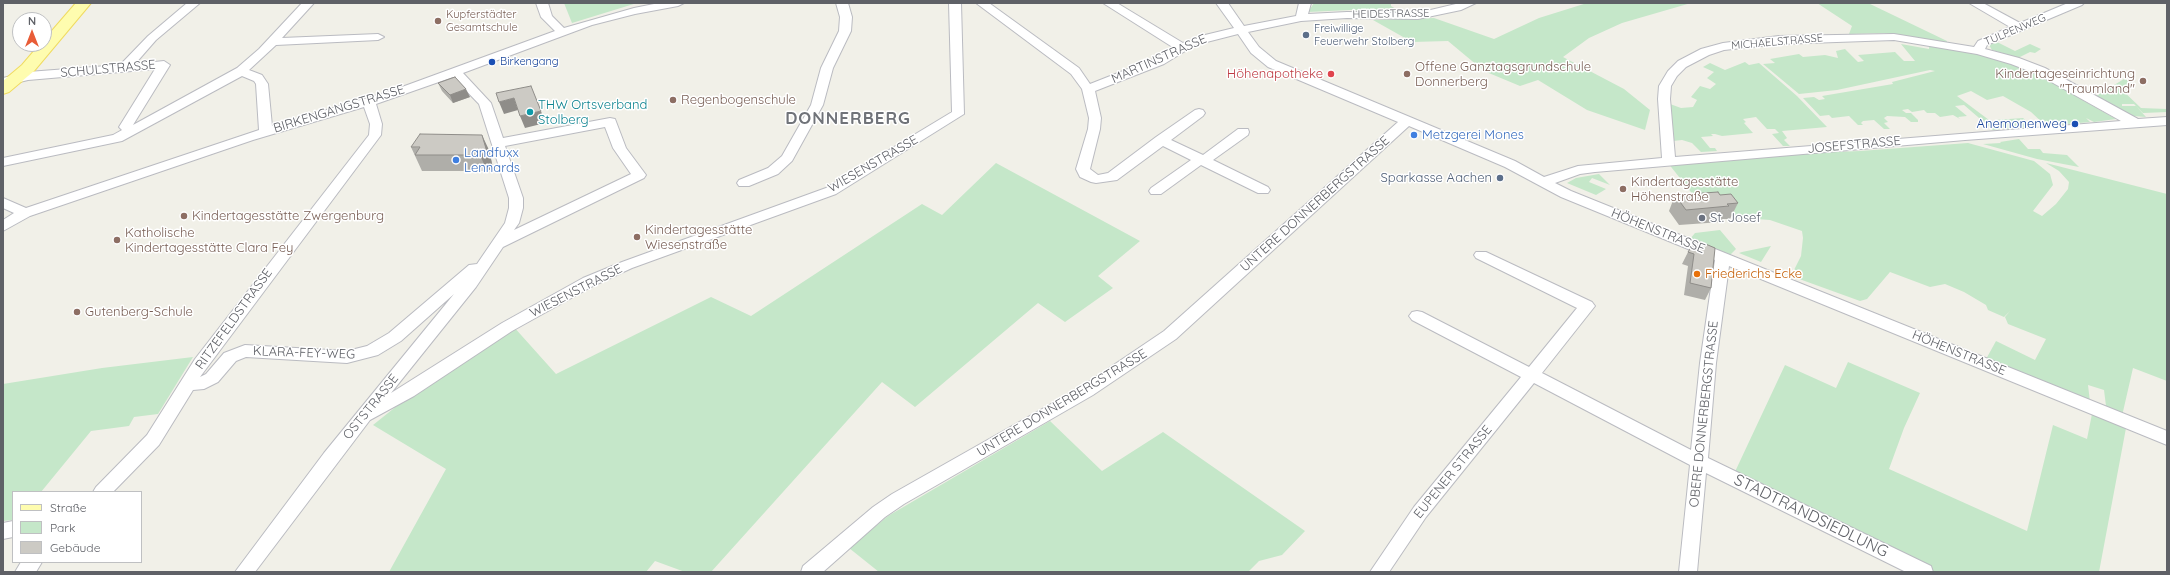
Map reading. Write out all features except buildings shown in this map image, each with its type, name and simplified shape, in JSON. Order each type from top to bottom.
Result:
[{"type":"main road","points":[[3,89],[19,77],[87,3]]},
{"type":"street","points":[[124,68],[152,38],[194,3]]},
{"type":"street","points":[[3,162],[104,141],[133,130],[207,91],[241,71],[272,42],[308,3]]},
{"type":"street","points":[[542,3],[547,17],[562,32]]},
{"type":"street","name":"BIRKENGANGSTRASSE","points":[[3,226],[25,213],[266,131],[369,102],[610,16],[678,3]]},
{"type":"street","points":[[744,183],[773,171],[787,158],[817,105],[827,68],[845,31],[846,17],[842,3]]},
{"type":"street","name":"WIESENSTRASSE","points":[[364,415],[408,392],[507,327],[588,282],[608,272],[831,191],[958,114],[955,3]]},
{"type":"street","points":[[982,3],[1075,71],[1088,89],[1094,118],[1094,129],[1083,169],[1085,174],[1096,179],[1112,177],[1199,113]]},
{"type":"street","points":[[1109,3],[1183,48]]},
{"type":"street","name":"HÖHENSTRASSE","points":[[1222,3],[1255,50],[1272,64],[1510,164],[1566,194],[2167,438]]},
{"type":"street","points":[[1301,18],[1305,3]]},
{"type":"street","name":"HEIDESTRASSE","points":[[1240,30],[1301,18],[1347,15],[1418,16],[1457,8],[1470,3]]},
{"type":"street","points":[[1975,3],[2019,27]]},
{"type":"street","name":"TULPENWEG","points":[[1978,51],[1982,43],[2078,3]]},
{"type":"street","name":"MARTINSTRASSE","points":[[1088,89],[1160,61],[1200,40],[1240,30]]},
{"type":"street","name":"MICHAELSTRASSE","points":[[1669,161],[1664,98],[1665,86],[1672,74],[1682,64],[1697,55],[1723,47],[1805,38],[1873,36],[1908,38],[1978,51],[2015,61],[2041,71],[2135,123]]},
{"type":"street","points":[[272,42],[378,37]]},
{"type":"street","name":"SCHULSTRASSE","points":[[3,82],[19,77],[164,65],[125,127],[133,130]]},
{"type":"street","points":[[241,71],[258,78],[262,84],[266,131]]},
{"type":"street","name":"OSTSTRASSE","points":[[244,572],[364,415],[471,283],[512,223],[516,208],[516,198],[485,103],[455,72]]},
{"type":"street","name":"RITZEFELDSTRASSE","points":[[103,491],[153,440],[187,384],[243,305],[375,135],[376,124],[369,102]]},
{"type":"street","name":"UNTERE DONNERBERGSTRASSE","points":[[810,572],[879,512],[898,499],[1087,391],[1170,335],[1408,120]]},
{"type":"street","name":"JOSEFSTRASSE","points":[[1542,182],[1578,170],[1669,161],[2167,121]]},
{"type":"street","name":"OSTSTRASSE","points":[[496,247],[639,175],[620,148],[610,122],[499,143]]},
{"type":"street","points":[[1156,191],[1243,132]]},
{"type":"street","points":[[1161,140],[1263,190]]},
{"type":"street","points":[[3,202],[25,213]]},
{"type":"street","name":"KLARA-FEY-WEG","points":[[187,384],[204,383],[212,378],[230,357],[245,351],[347,357],[372,352],[395,337],[496,247]]},
{"type":"street","name":"EUPENER STRASSE","points":[[1380,572],[1420,512],[1587,306],[1481,255]]},
{"type":"street","name":"OBERE DONNERBERGSTRASSE","points":[[1688,572],[1708,363],[1723,257]]},
{"type":"street","points":[[1417,316],[1698,461]]},
{"type":"street","name":"STADTRANDSIEDLUNG","points":[[1698,461],[1924,572]]},
{"type":"street","points":[[24,572],[33,563]]},
{"type":"green space","points":[[564,3],[637,3],[572,23]]},
{"type":"green space","points":[[1314,3],[1391,3],[1391,6],[1401,12],[1350,10],[1308,12]]},
{"type":"green space","points":[[1587,3],[1691,3],[1622,23],[1589,38],[1563,57],[1624,89],[1650,110],[1645,130],[1587,110],[1538,80],[1520,86],[1484,71],[1448,41],[1412,42],[1373,20],[1434,18],[1494,39],[1539,18]]},
{"type":"green space","points":[[1817,3],[1868,3],[1947,41],[1947,43],[1885,33],[1849,34],[1852,26]]},
{"type":"green space","points":[[1997,42],[2015,51],[2030,44],[2041,49],[2035,53],[2030,52],[2018,58],[1992,50],[1989,45]]},
{"type":"green space","points":[[1901,44],[1929,49],[1929,45],[1979,54],[2023,66],[2116,119],[2094,122],[2086,118],[2090,122],[2046,126],[2031,112],[2003,96],[1987,100],[1971,91],[1957,96],[2001,129],[1993,130],[1964,105],[1955,106],[1967,116],[1958,117],[1960,119],[1953,115],[1940,117],[1935,113],[1927,113],[1924,110],[1912,112],[1908,109],[1902,110],[1906,113],[1911,113],[1918,120],[1918,122],[1911,122],[1905,117],[1887,116],[1884,118],[1888,122],[1884,123],[1890,129],[1884,129],[1874,120],[1863,121],[1861,123],[1863,125],[1858,125],[1849,116],[1832,118],[1829,115],[1820,116],[1803,98],[1814,97],[1819,100],[1825,99],[1822,96],[1893,84],[1892,82],[1935,71],[1930,70],[1837,90],[1799,94],[1763,64],[1775,63],[1770,59],[1799,54],[1803,57],[1825,55],[1838,58],[1836,51],[1845,49],[1858,62],[1864,61],[1858,55],[1895,52],[1904,61],[1915,61]]},
{"type":"green space","points":[[1745,62],[1749,65],[1759,63],[1797,96],[1827,127],[1782,131],[1787,138],[1784,140],[1790,146],[1783,146],[1772,134],[1779,133],[1775,129],[1767,129],[1756,117],[1743,119],[1746,122],[1744,123],[1753,133],[1722,136],[1711,134],[1713,136],[1701,137],[1710,148],[1715,148],[1717,151],[1701,152],[1692,143],[1682,140],[1673,141],[1670,104],[1681,108],[1693,107],[1697,100],[1691,97],[1700,86],[1710,89],[1716,84],[1707,78],[1714,72],[1703,67],[1710,63],[1725,70]]},
{"type":"green space","points":[[2124,79],[2132,82],[2130,84],[2133,85],[2121,89],[2141,108],[2167,109],[2167,112],[2143,113],[2136,106],[2146,117],[2133,116],[2096,96]],"holes":[[[2122,104],[2134,104],[2136,106],[2122,106]]]},
{"type":"green space","points":[[2023,118],[2034,127],[2006,129],[1995,120]]},
{"type":"green space","points":[[2019,139],[2028,149],[2040,149],[2043,153],[2067,155],[2079,167],[2037,159],[1983,144],[2001,143],[2000,142]]},
{"type":"green space","points":[[1968,143],[2034,161],[2050,174],[2053,185],[2033,211],[2042,216],[2056,204],[2068,189],[2069,182],[2059,171],[2046,163],[2167,194],[2167,381],[2133,368],[2122,416],[1985,361],[1996,341],[2035,360],[2046,339],[2008,324],[2005,317],[2010,311],[2004,317],[1988,310],[1986,305],[1964,292],[1945,284],[1930,287],[1890,272],[1867,299],[1860,301],[1791,276],[1801,256],[1803,238],[1802,231],[1770,220],[1742,218],[1698,201],[1668,163],[1763,155],[1860,151]],"holes":[[[2088,385],[2104,390],[2106,406],[2090,402]]]},
{"type":"green space","points":[[996,163],[1140,241],[1098,276],[1113,288],[1065,322],[1038,303],[915,407],[882,382],[711,572],[685,572],[655,561],[646,572],[389,572],[446,469],[373,425],[438,373],[513,326],[556,374],[711,297],[751,316],[922,204],[942,215]]},
{"type":"green space","points":[[1599,174],[1610,185],[1592,178],[1589,182],[1606,189],[1596,195],[1567,183],[1576,178]]},
{"type":"green space","points":[[1720,230],[1736,249],[1730,255],[1690,239],[1695,233]]},
{"type":"green space","points":[[1771,246],[1761,262],[1739,253],[1742,252]]},
{"type":"green space","points":[[193,357],[158,414],[134,417],[129,426],[91,431],[42,491],[12,491],[12,520],[3,521],[3,384],[102,368]]},
{"type":"green space","points":[[1848,362],[1920,393],[1904,428],[1889,469],[2027,531],[2053,425],[2087,439],[2092,414],[2126,428],[2099,572],[1935,572],[1733,476],[1785,365],[1836,388]]},
{"type":"green space","points":[[1050,421],[1102,471],[1163,432],[1305,531],[1282,555],[1259,561],[1248,572],[879,572],[849,548],[888,516]]},
{"type":"place","name":"Kupferstädter Gesamtschule","points":[[438,21]]},
{"type":"place","name":"Freiwillige Feuerwehr Stolberg","points":[[1306,35]]},
{"type":"place","name":"Birkengang","points":[[492,62]]},
{"type":"place","name":"Höhenapotheke","points":[[1331,74]]},
{"type":"place","name":"Offene Ganztagsgrundschule Donnerberg","points":[[1407,74]]},
{"type":"place","name":"Kindertageseinrichtung \"Traumland\"","points":[[2143,81]]},
{"type":"place","name":"Regenbogenschule","points":[[673,100]]},
{"type":"place","name":"THW Ortsverband Stolberg","points":[[530,112]]},
{"type":"place","name":"Anemonenweg","points":[[2075,124]]},
{"type":"place","name":"Metzgerei Mones","points":[[1414,135]]},
{"type":"place","name":"Landfuxx Lennards","points":[[456,160]]},
{"type":"place","name":"Sparkasse Aachen","points":[[1500,178]]},
{"type":"place","name":"Kindertagesstätte Höhenstraße","points":[[1623,189]]},
{"type":"place","name":"Kindertagesstätte Zwergenburg","points":[[184,216]]},
{"type":"place","name":"St. Josef","points":[[1702,218]]},
{"type":"place","name":"Kindertagesstätte Wiesenstraße","points":[[637,237]]},
{"type":"place","name":"Katholische Kindertagesstätte Clara Fey","points":[[117,240]]},
{"type":"place","name":"Friederichs Ecke","points":[[1697,274]]},
{"type":"place","name":"Gutenberg-Schule","points":[[77,312]]},
{"type":"district","name":"DONNERBERG","points":[[848,119]]}]
